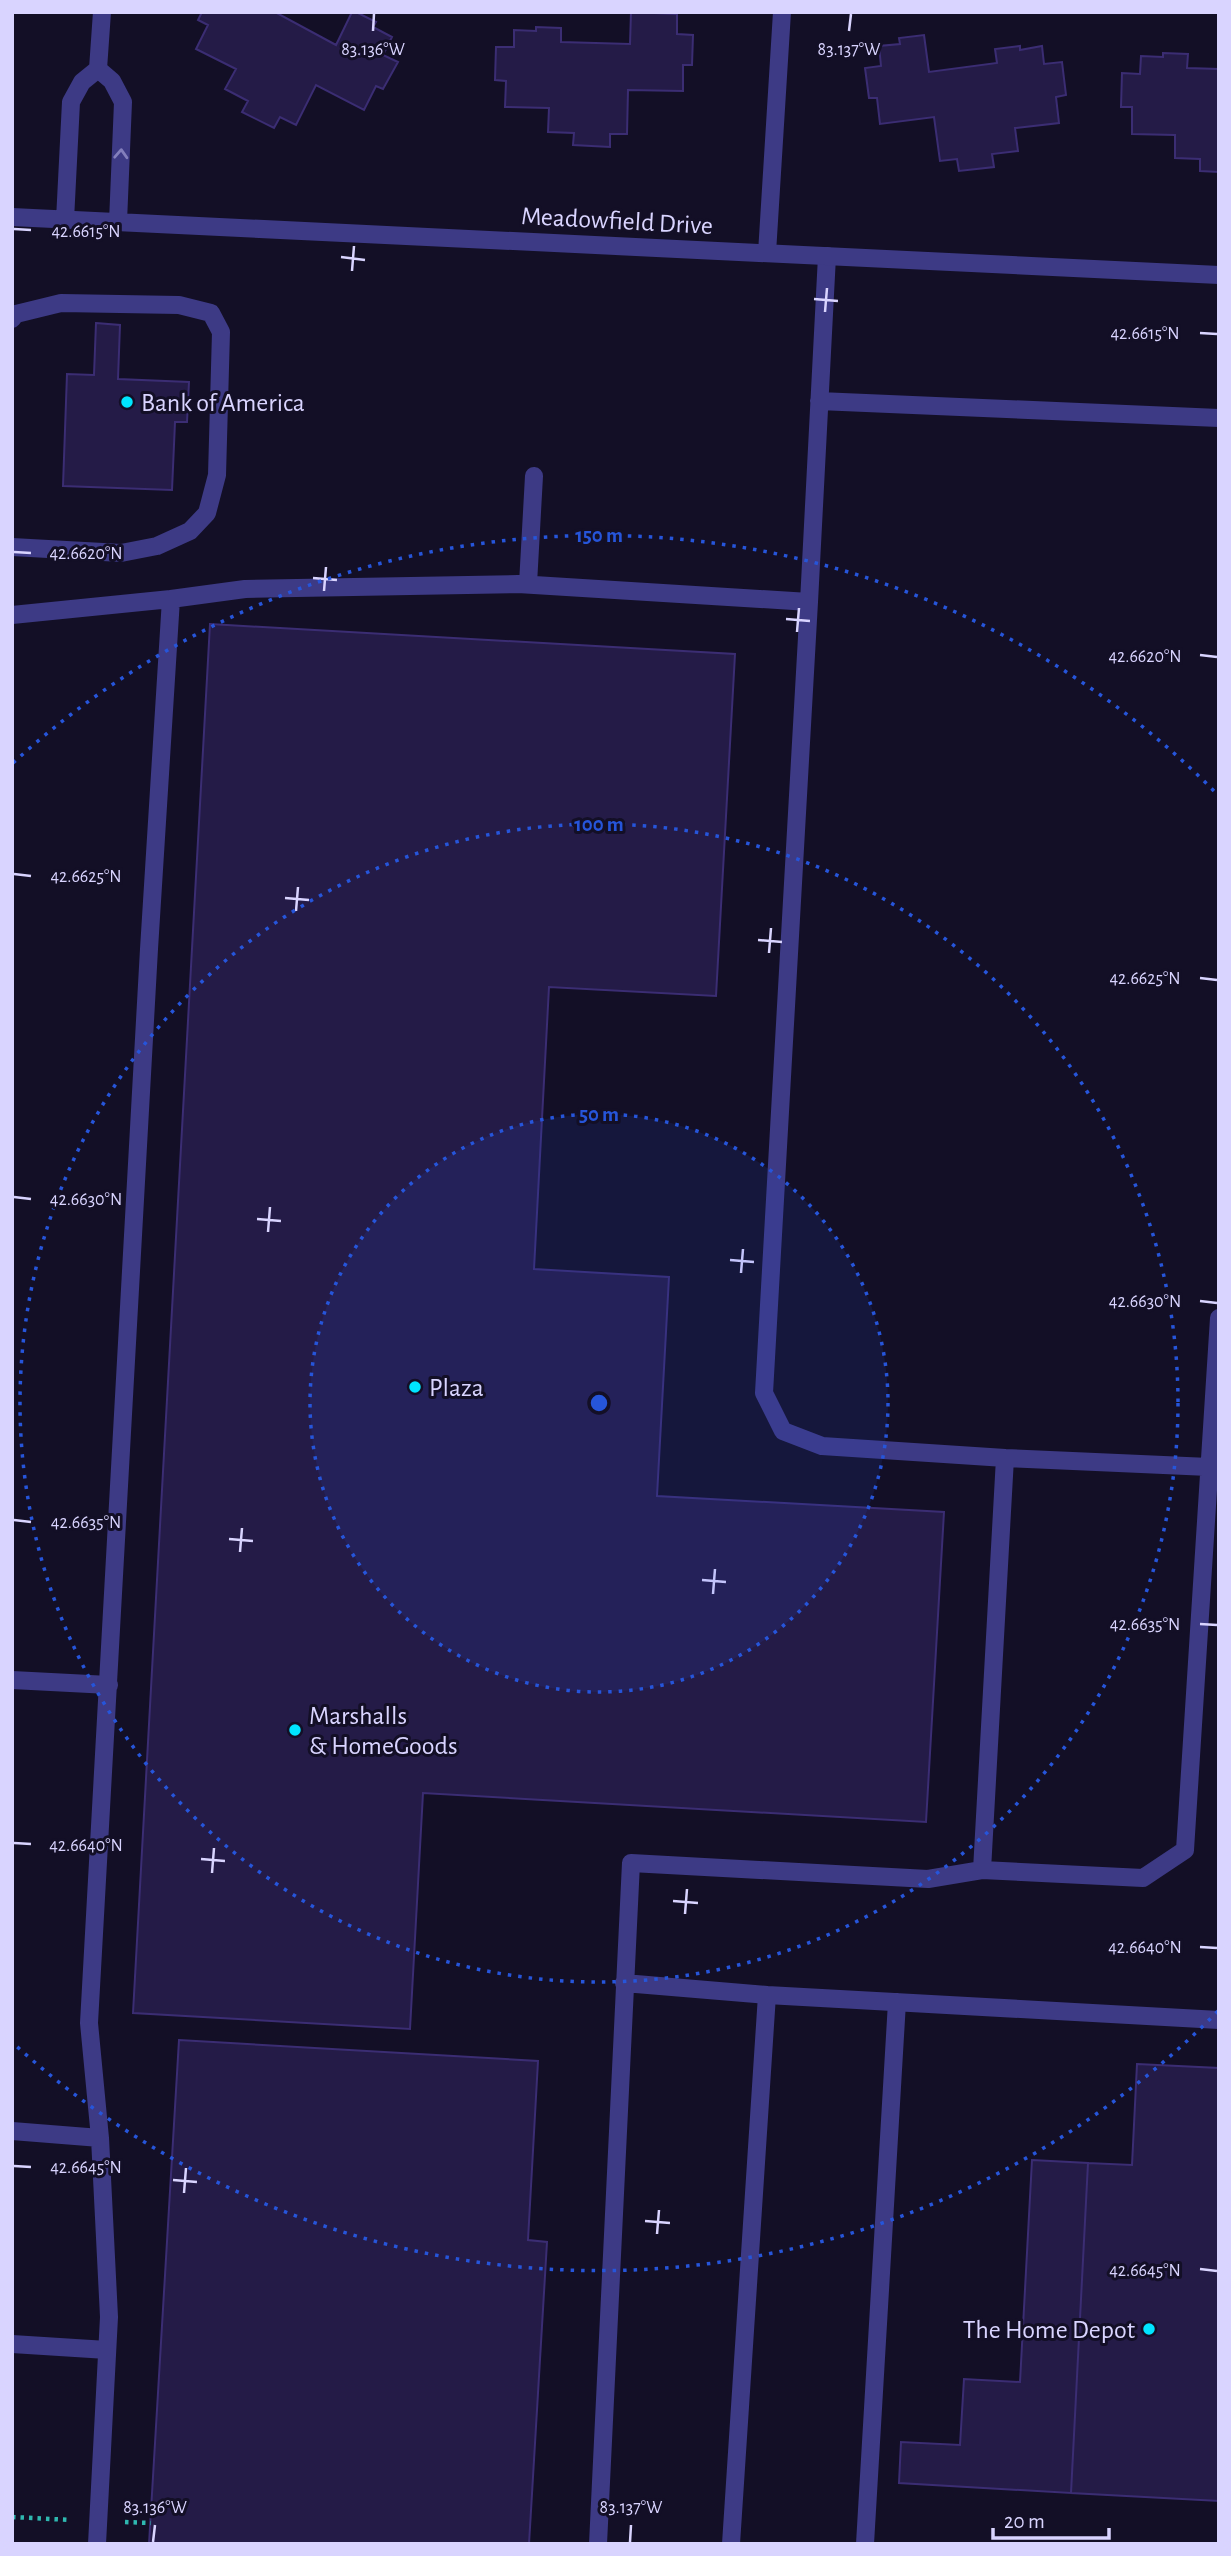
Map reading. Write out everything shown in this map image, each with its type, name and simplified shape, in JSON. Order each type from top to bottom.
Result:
[{"type":"street","points":[[65,220],[71,102],[82,82],[98,69],[102,12]]},
{"type":"street","points":[[767,253],[782,12]]},
{"type":"street","points":[[98,69],[112,81],[123,102],[118,222]]},
{"type":"street","name":"Meadowfield Drive","points":[[12,217],[1219,275]]},
{"type":"street","points":[[827,256],[764,1393],[783,1430],[822,1446],[1005,1458],[1209,1466]]},
{"type":"street","points":[[12,319],[16,314],[61,303],[179,305],[211,313],[221,332],[217,475],[207,513],[190,531],[157,546],[121,553],[12,547]]},
{"type":"street","points":[[819,401],[1219,418]]},
{"type":"street","points":[[528,584],[534,476]]},
{"type":"street","points":[[12,615],[245,589],[528,584],[809,602]]},
{"type":"street","points":[[97,2544],[109,2317],[100,2138],[89,2023],[171,599]]},
{"type":"street","points":[[598,2544],[631,1863],[928,1879],[982,1870],[1143,1878],[1185,1850],[1219,1318]]},
{"type":"street","points":[[982,1870],[1005,1458]]},
{"type":"street","points":[[12,1680],[109,1685]]},
{"type":"street","points":[[624,1983],[767,1995],[1219,2020]]},
{"type":"street","points":[[731,2544],[767,1995]]},
{"type":"street","points":[[865,2544],[897,2002]]},
{"type":"street","points":[[12,2131],[100,2138]]},
{"type":"street","points":[[12,2344],[107,2350]]},
{"type":"building","points":[[202,12],[275,12],[336,45],[352,12],[356,12],[376,22],[373,27],[392,37],[383,55],[398,62],[383,89],[376,86],[364,110],[316,85],[296,125],[280,117],[274,128],[242,112],[248,101],[225,89],[236,69],[196,49],[208,25],[198,20]]},
{"type":"building","points":[[631,12],[677,14],[677,34],[693,35],[692,65],[683,65],[683,91],[628,90],[627,134],[610,134],[610,147],[573,145],[574,133],[548,132],[549,108],[505,107],[506,81],[495,80],[496,47],[514,47],[514,30],[561,28],[561,42],[630,44]]},
{"type":"building","points":[[924,35],[929,72],[997,63],[995,49],[1020,46],[1020,50],[1042,46],[1044,64],[1062,62],[1066,95],[1056,97],[1059,123],[1015,128],[1018,151],[992,154],[994,167],[959,171],[957,159],[940,161],[934,117],[880,124],[877,98],[869,98],[865,68],[881,66],[879,46],[900,44],[899,38]]},
{"type":"building","points":[[1163,53],[1188,54],[1187,68],[1219,69],[1219,172],[1200,171],[1200,159],[1175,158],[1175,135],[1132,134],[1132,107],[1121,107],[1122,73],[1140,74],[1141,56],[1163,57]]},
{"type":"building","name":"Bank of America","points":[[96,323],[120,325],[118,379],[189,382],[187,422],[175,422],[172,490],[63,486],[67,374],[94,375]]},
{"type":"building","name":"Plaza","points":[[210,624],[735,654],[716,996],[549,987],[534,1269],[669,1277],[657,1496],[944,1512],[926,1822],[423,1793],[410,2029],[133,2013]]},
{"type":"building","points":[[179,2040],[538,2061],[528,2240],[547,2242],[529,2544],[149,2544]]},
{"type":"building","name":"The Home Depot","points":[[1137,2064],[1219,2068],[1219,2501],[1071,2493],[1088,2163],[1132,2165]]},
{"type":"building","points":[[1032,2160],[1088,2163],[1071,2493],[899,2483],[901,2442],[960,2445],[964,2379],[1020,2382]]},
{"type":"place","name":"Bank of America","points":[[127,402]]},
{"type":"place","name":"Plaza","points":[[415,1387]]},
{"type":"place","name":"Marshalls & HomeGoods","points":[[295,1730]]},
{"type":"place","name":"The Home Depot","points":[[1149,2329]]}]
